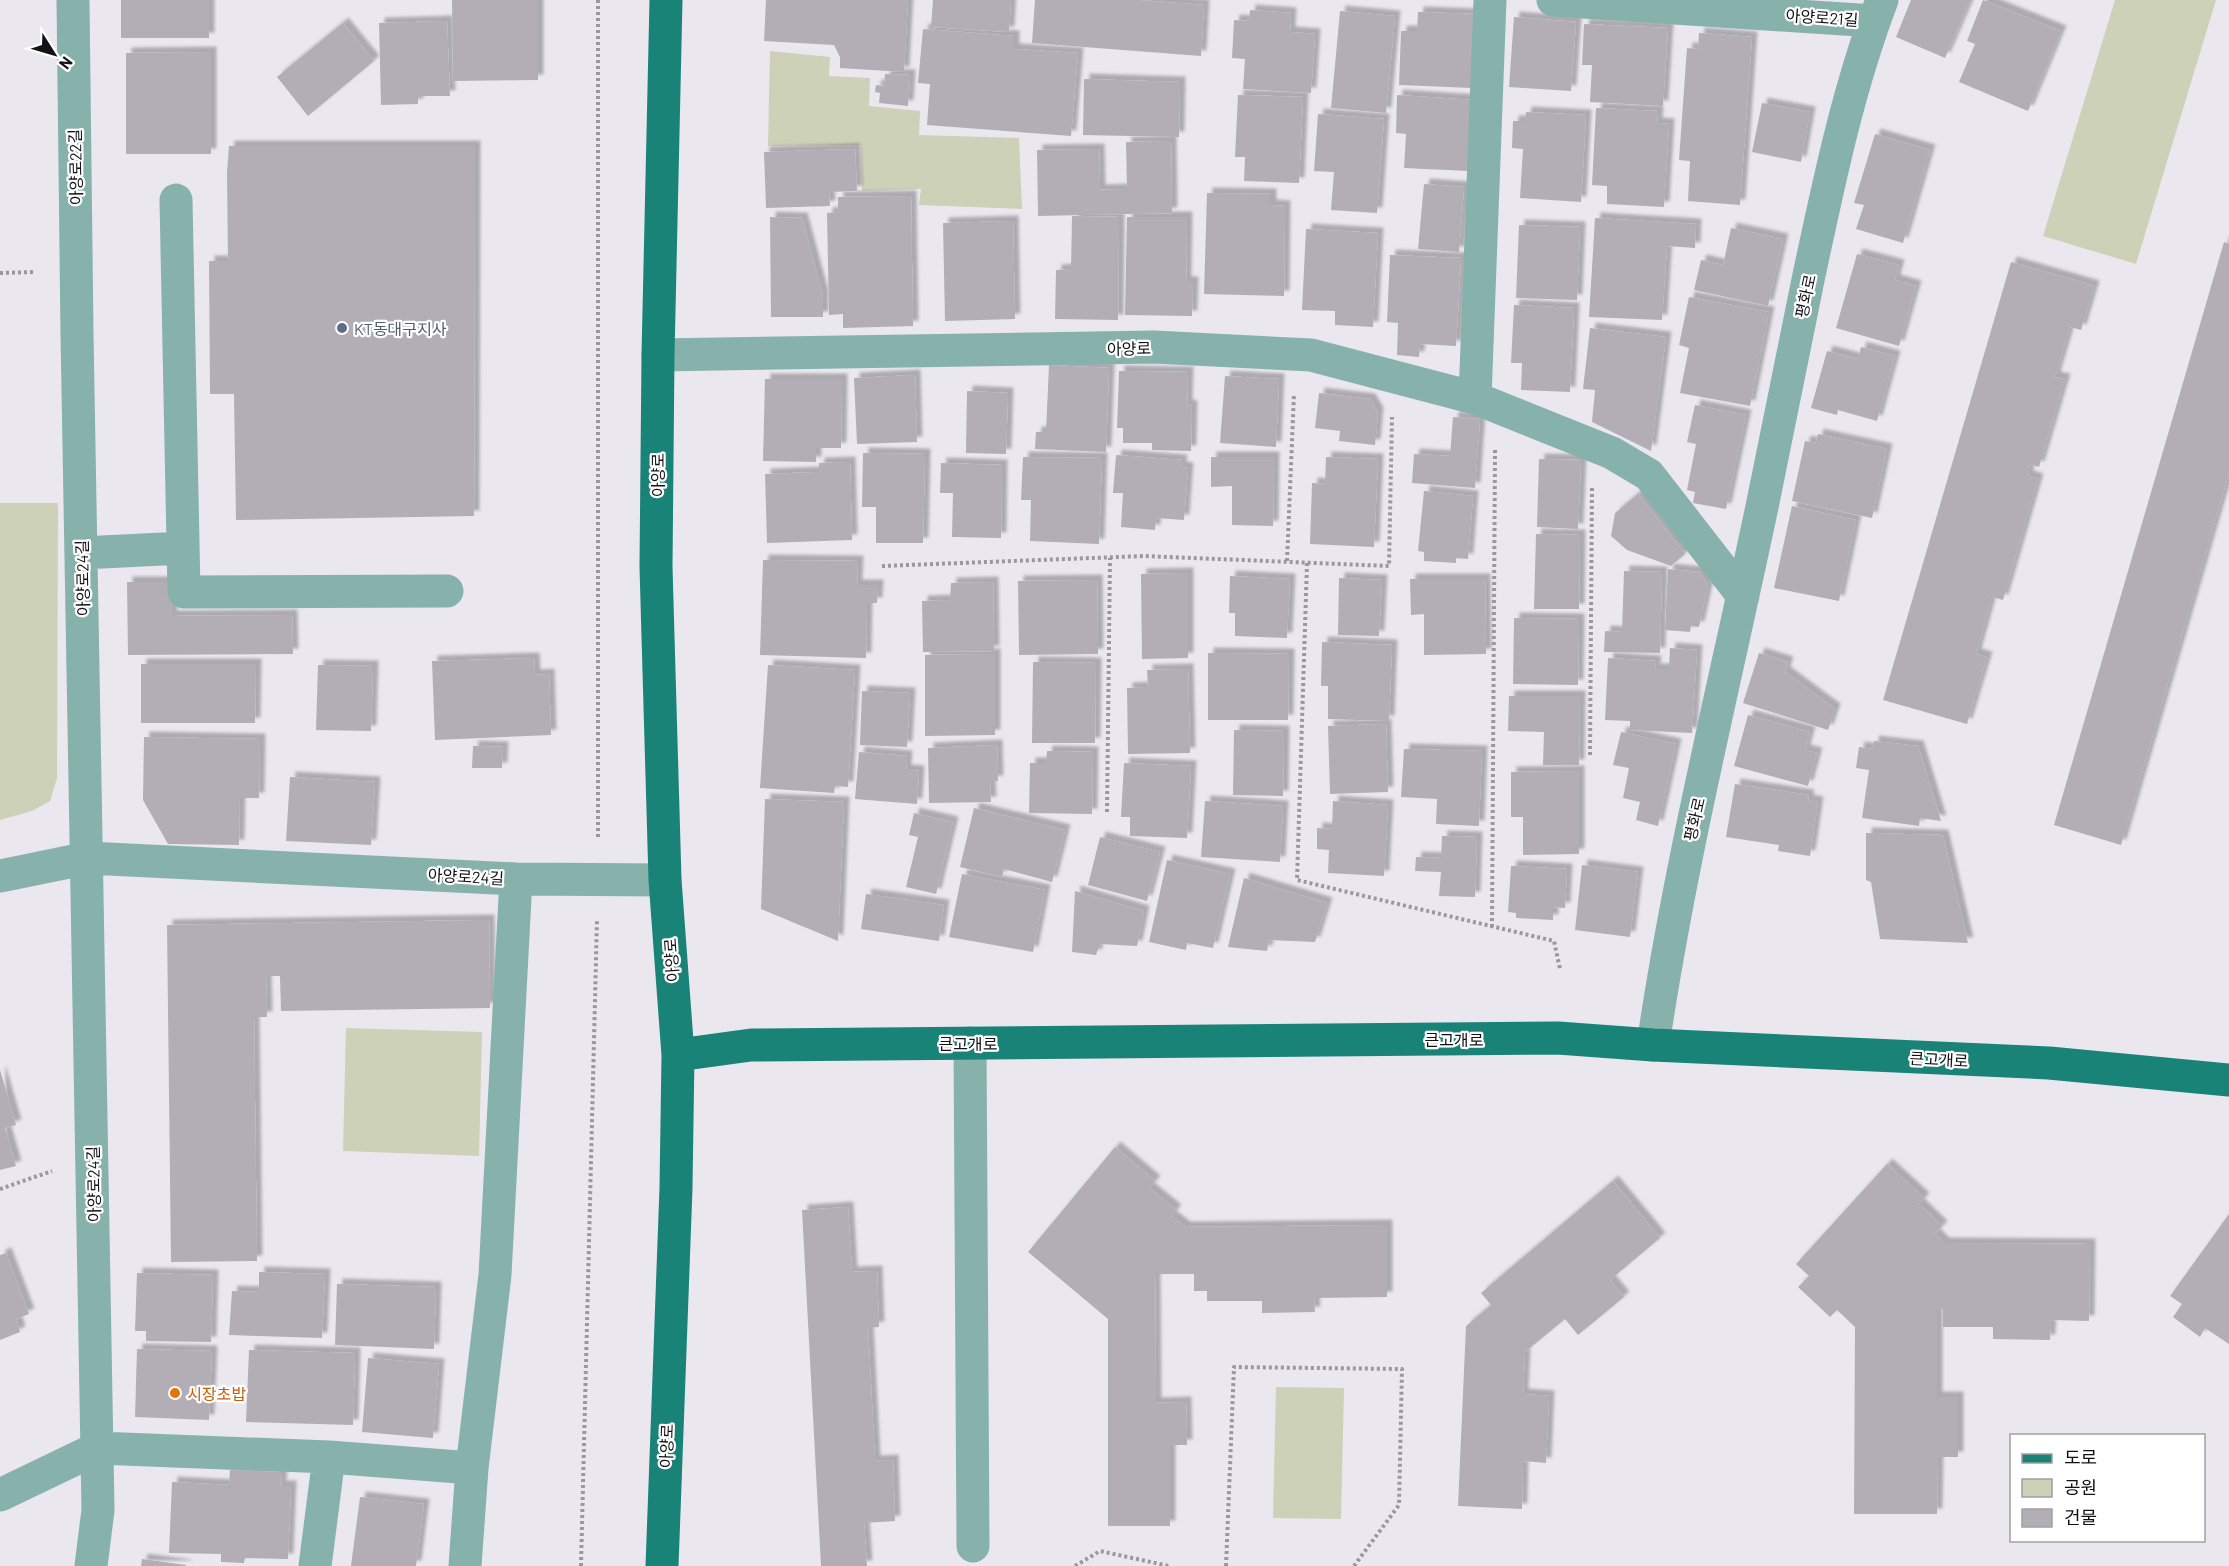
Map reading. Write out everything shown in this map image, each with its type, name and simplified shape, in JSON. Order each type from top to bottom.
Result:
[{"type":"main road","name":"아양로","points":[[662,1566],[676,1188],[678,1055],[665,880],[656,567],[666,0]]},
{"type":"main road","name":"큰고개로","points":[[678,1055],[751,1045],[1558,1038],[1653,1045],[2049,1063],[2229,1080]]},
{"type":"street","name":"아양로22길","points":[[74,0],[77,334]]},
{"type":"street","points":[[1485,402],[1490,0]]},
{"type":"street","name":"아양로21길","points":[[1553,0],[1879,10]]},
{"type":"street","name":"평화로","points":[[1653,1045],[1682,872],[1743,596],[1818,235],[1848,101],[1879,10]]},
{"type":"street","points":[[176,200],[184,592],[447,591]]},
{"type":"street","name":"아양로24길","points":[[77,334],[98,1448],[98,1510],[91,1566]]},
{"type":"street","name":"아양로","points":[[658,354],[1154,347],[1303,354]]},
{"type":"street","points":[[1303,354],[1485,402],[1612,453],[1649,475],[1743,596]]},
{"type":"street","points":[[82,553],[183,548]]},
{"type":"street","name":"아양로24길","points":[[0,876],[88,858],[516,879],[665,880]]},
{"type":"street","points":[[465,1566],[472,1468],[495,1275],[516,879]]},
{"type":"street","points":[[970,1043],[973,1546]]},
{"type":"street","points":[[0,1495],[98,1448],[329,1457],[472,1468]]},
{"type":"street","points":[[315,1566],[329,1457]]},
{"type":"path","points":[[581,1566],[598,879],[598,0]]},
{"type":"path","points":[[0,273],[39,272]]},
{"type":"path","points":[[1287,561],[1303,354]]},
{"type":"path","points":[[882,566],[1144,556],[1389,566],[1393,377]]},
{"type":"path","points":[[1485,402],[1492,927]]},
{"type":"path","points":[[1590,755],[1592,445]]},
{"type":"path","points":[[1107,812],[1110,558]]},
{"type":"path","points":[[1307,563],[1297,880],[1554,941],[1560,969]]},
{"type":"path","points":[[0,1189],[93,1157]]},
{"type":"path","points":[[1226,1566],[1234,1367],[1402,1369],[1399,1505],[1354,1566]]},
{"type":"path","points":[[1075,1566],[1100,1551],[1169,1566]]},
{"type":"green space","points":[[2115,0],[2216,0],[2136,264],[2043,236]]},
{"type":"green space","points":[[770,51],[830,57],[829,76],[870,78],[869,106],[920,111],[919,135],[1019,138],[1022,209],[919,205],[921,189],[862,191],[861,145],[768,146]]},
{"type":"green space","points":[[0,503],[58,503],[57,778],[50,801],[32,811],[0,820]]},
{"type":"green space","points":[[346,1028],[482,1032],[479,1156],[343,1151]]},
{"type":"green space","points":[[1276,1387],[1344,1388],[1341,1519],[1273,1518]]},
{"type":"building","points":[[121,0],[209,0],[209,38],[121,38]]},
{"type":"building","points":[[452,0],[538,0],[538,80],[453,81]]},
{"type":"building","points":[[766,0],[908,0],[904,72],[840,68],[840,57],[834,45],[764,41]]},
{"type":"building","points":[[933,0],[1011,0],[1009,32],[931,27]]},
{"type":"building","points":[[1035,0],[1138,0],[1204,5],[1201,56],[1032,43]]},
{"type":"building","points":[[1911,0],[1970,0],[1945,58],[1896,37]]},
{"type":"building","points":[[1983,0],[2061,31],[2028,111],[1959,82],[1975,44],[1967,41]]},
{"type":"building","points":[[1250,10],[1291,13],[1290,32],[1315,34],[1311,93],[1243,89],[1245,59],[1232,58],[1234,20],[1249,21]]},
{"type":"building","points":[[1340,11],[1395,16],[1386,113],[1331,108]]},
{"type":"building","points":[[1418,12],[1475,14],[1472,88],[1399,85],[1401,31],[1417,31]]},
{"type":"building","points":[[1514,17],[1576,22],[1571,91],[1509,87]]},
{"type":"building","points":[[447,21],[450,96],[418,96],[418,104],[381,105],[379,23]]},
{"type":"building","points":[[343,23],[374,61],[308,116],[277,77]]},
{"type":"building","points":[[1584,24],[1668,28],[1663,106],[1590,102],[1592,65],[1582,65]]},
{"type":"building","points":[[923,29],[1014,36],[1014,49],[1078,53],[1071,136],[927,125],[930,84],[918,83]]},
{"type":"building","points":[[1699,33],[1752,37],[1740,205],[1688,201],[1690,161],[1679,160],[1687,48],[1698,49]]},
{"type":"building","points":[[211,52],[211,154],[126,154],[126,53]]},
{"type":"building","points":[[885,74],[910,75],[908,106],[879,103],[880,93],[875,92],[876,85],[884,86]]},
{"type":"building","points":[[1084,79],[1180,82],[1179,137],[1083,135]]},
{"type":"building","points":[[1238,95],[1303,97],[1299,183],[1244,181],[1245,157],[1235,157]]},
{"type":"building","points":[[1397,95],[1473,100],[1469,171],[1404,168],[1406,134],[1396,133]]},
{"type":"building","points":[[1762,103],[1810,112],[1801,162],[1752,152]]},
{"type":"building","points":[[1596,108],[1658,111],[1657,123],[1669,124],[1664,207],[1607,204],[1607,186],[1592,185]]},
{"type":"building","points":[[1526,112],[1586,115],[1581,202],[1520,198],[1523,149],[1512,148],[1513,121],[1525,121]]},
{"type":"building","points":[[1318,114],[1384,119],[1377,213],[1331,210],[1334,172],[1314,171]]},
{"type":"building","points":[[1875,134],[1930,150],[1903,243],[1856,229],[1864,205],[1854,203]]},
{"type":"building","points":[[1171,141],[1172,213],[1038,216],[1037,150],[1099,149],[1100,190],[1127,189],[1126,142]]},
{"type":"building","name":"KT동대구지사","points":[[229,146],[475,146],[474,516],[236,520],[234,394],[210,394],[209,261],[228,261]]},
{"type":"building","points":[[855,149],[857,191],[829,192],[830,206],[766,208],[764,152]]},
{"type":"building","points":[[1424,184],[1464,187],[1459,252],[1418,249]]},
{"type":"building","points":[[1207,193],[1271,194],[1271,205],[1285,206],[1284,296],[1204,294]]},
{"type":"building","points":[[911,196],[913,326],[843,328],[843,314],[829,315],[827,213],[838,212],[838,197]]},
{"type":"building","points":[[1072,216],[1119,217],[1118,320],[1055,319],[1056,270],[1071,269]]},
{"type":"building","points":[[770,217],[802,218],[823,296],[823,317],[771,317]]},
{"type":"building","points":[[1127,217],[1187,217],[1186,282],[1193,282],[1192,316],[1125,315]]},
{"type":"building","points":[[1595,218],[1696,224],[1695,248],[1667,246],[1662,320],[1589,317]]},
{"type":"building","points":[[1013,221],[1015,319],[945,321],[943,223]]},
{"type":"building","points":[[1519,225],[1580,227],[1577,300],[1516,298]]},
{"type":"building","points":[[1731,228],[1783,239],[1768,306],[1694,290],[1701,260],[1723,265]]},
{"type":"building","points":[[1306,229],[1378,233],[1373,327],[1335,325],[1335,311],[1302,310]]},
{"type":"building","points":[[2224,242],[2229,244],[2229,473],[2121,845],[2054,825]]},
{"type":"building","points":[[1857,254],[1899,265],[1895,280],[1916,286],[1899,346],[1836,328]]},
{"type":"building","points":[[1390,255],[1461,258],[1456,346],[1420,344],[1419,357],[1397,355],[1398,323],[1387,322]]},
{"type":"building","points":[[2011,262],[2094,286],[2081,330],[2070,327],[2055,377],[2065,379],[2039,467],[2030,464],[2028,476],[2038,479],[2003,600],[1992,597],[1976,654],[1987,657],[1967,724],[1883,700]]},
{"type":"building","points":[[1689,297],[1769,312],[1750,406],[1680,393],[1689,348],[1679,345]]},
{"type":"building","points":[[1514,305],[1574,308],[1570,392],[1521,390],[1522,363],[1511,363]]},
{"type":"building","points":[[1590,328],[1666,337],[1651,451],[1592,422],[1595,390],[1583,389]]},
{"type":"building","points":[[1861,347],[1895,356],[1877,421],[1838,410],[1837,415],[1811,408],[1827,351],[1858,359]]},
{"type":"building","points":[[1049,365],[1109,368],[1106,452],[1035,449],[1036,432],[1046,432]]},
{"type":"building","points":[[1119,371],[1188,372],[1187,405],[1192,406],[1191,451],[1152,450],[1152,443],[1123,443],[1123,428],[1117,428]]},
{"type":"building","points":[[915,375],[917,442],[857,444],[854,378]]},
{"type":"building","points":[[1225,376],[1279,379],[1276,447],[1220,443]]},
{"type":"building","points":[[765,379],[842,379],[841,448],[816,448],[816,462],[763,461]]},
{"type":"building","points":[[967,391],[1008,393],[1006,454],[966,453]]},
{"type":"building","points":[[1319,393],[1370,399],[1378,413],[1375,445],[1339,441],[1340,431],[1315,428]]},
{"type":"building","points":[[1695,405],[1746,415],[1726,509],[1693,503],[1695,492],[1687,490],[1696,444],[1687,442]]},
{"type":"building","points":[[1453,417],[1480,419],[1475,488],[1412,483],[1414,454],[1450,456]]},
{"type":"building","points":[[1818,434],[1887,449],[1872,518],[1792,501],[1805,441],[1816,443]]},
{"type":"building","points":[[863,453],[925,454],[923,543],[876,543],[876,507],[862,507]]},
{"type":"building","points":[[1116,455],[1182,460],[1181,467],[1188,468],[1184,520],[1156,518],[1155,530],[1121,527],[1123,493],[1113,493]]},
{"type":"building","points":[[1023,457],[1102,458],[1099,544],[1030,541],[1031,500],[1021,500]]},
{"type":"building","points":[[1211,457],[1274,457],[1273,526],[1232,525],[1232,486],[1211,487]]},
{"type":"building","points":[[1326,457],[1378,459],[1374,547],[1310,544],[1312,483],[1325,484]]},
{"type":"building","points":[[1539,459],[1581,460],[1578,529],[1537,527]]},
{"type":"building","points":[[850,462],[852,540],[767,543],[765,474],[819,472],[819,463]]},
{"type":"building","points":[[941,463],[1002,465],[1001,538],[952,537],[953,493],[940,493]]},
{"type":"building","points":[[1424,491],[1473,496],[1468,559],[1456,558],[1456,563],[1424,561],[1424,552],[1418,551]]},
{"type":"building","points":[[1638,494],[1685,554],[1671,566],[1627,550],[1611,536],[1615,513]]},
{"type":"building","points":[[1792,506],[1856,520],[1839,601],[1774,588]]},
{"type":"building","points":[[1536,534],[1580,535],[1579,609],[1534,609]]},
{"type":"building","points":[[763,560],[858,561],[857,585],[878,585],[877,603],[867,603],[866,658],[760,655]]},
{"type":"building","points":[[1668,569],[1699,572],[1708,585],[1699,627],[1691,626],[1690,632],[1665,630]]},
{"type":"building","points":[[1624,571],[1662,572],[1660,653],[1604,652],[1605,631],[1622,632]]},
{"type":"building","points":[[1188,573],[1188,658],[1142,659],[1141,574]]},
{"type":"building","points":[[1230,576],[1290,579],[1287,638],[1235,636],[1235,613],[1229,613]]},
{"type":"building","points":[[1339,578],[1382,580],[1379,636],[1338,635]]},
{"type":"building","points":[[1410,579],[1485,579],[1486,654],[1424,655],[1424,614],[1411,615]]},
{"type":"building","points":[[1097,580],[1098,654],[1019,655],[1018,581]]},
{"type":"building","points":[[127,582],[171,582],[172,616],[292,615],[293,654],[128,655]]},
{"type":"building","points":[[993,582],[994,651],[923,652],[922,601],[950,600],[951,583]]},
{"type":"building","points":[[1514,618],[1579,619],[1578,685],[1513,684]]},
{"type":"building","points":[[1322,642],[1392,645],[1389,721],[1328,719],[1328,686],[1321,686]]},
{"type":"building","points":[[1670,648],[1697,650],[1692,733],[1630,730],[1630,721],[1605,720],[1608,658],[1656,661],[1655,669],[1669,669]]},
{"type":"building","points":[[1208,653],[1289,654],[1288,720],[1208,720]]},
{"type":"building","points":[[1759,653],[1788,662],[1785,672],[1835,709],[1828,730],[1743,703]]},
{"type":"building","points":[[995,654],[995,735],[925,736],[925,655]]},
{"type":"building","points":[[534,658],[535,675],[549,674],[551,735],[435,740],[432,661]]},
{"type":"building","points":[[1033,662],[1096,663],[1095,743],[1032,743]]},
{"type":"building","points":[[141,664],[256,664],[255,723],[141,723]]},
{"type":"building","points":[[318,665],[373,666],[371,731],[316,730]]},
{"type":"building","points":[[768,665],[855,670],[848,787],[835,786],[834,793],[760,788]]},
{"type":"building","points":[[1188,669],[1190,753],[1128,754],[1127,688],[1148,687],[1147,670]]},
{"type":"building","points":[[862,691],[910,693],[907,747],[860,745]]},
{"type":"building","points":[[1509,696],[1580,696],[1579,765],[1543,765],[1544,732],[1508,731]]},
{"type":"building","points":[[1748,715],[1810,732],[1805,750],[1817,753],[1808,786],[1734,766]]},
{"type":"building","points":[[1386,724],[1388,792],[1330,794],[1328,726]]},
{"type":"building","points":[[1234,730],[1284,731],[1283,796],[1233,795]]},
{"type":"building","points":[[1621,732],[1676,744],[1658,826],[1636,820],[1640,802],[1623,798],[1629,768],[1613,765]]},
{"type":"building","points":[[144,737],[260,739],[259,798],[240,798],[239,845],[168,844],[143,800]]},
{"type":"building","points":[[1874,741],[1918,746],[1941,821],[1920,818],[1919,826],[1862,818],[1869,770],[1856,768],[1859,747],[1872,749]]},
{"type":"building","points":[[997,745],[998,781],[990,781],[991,802],[929,803],[928,748]]},
{"type":"building","points":[[473,746],[503,747],[502,768],[472,768]]},
{"type":"building","points":[[1404,749],[1482,751],[1479,826],[1436,824],[1437,799],[1401,797]]},
{"type":"building","points":[[1047,751],[1093,752],[1092,814],[1029,813],[1030,763],[1046,763]]},
{"type":"building","points":[[859,752],[907,756],[906,770],[919,771],[917,804],[855,799]]},
{"type":"building","points":[[1124,763],[1191,766],[1187,838],[1130,836],[1130,817],[1121,817]]},
{"type":"building","points":[[1579,771],[1579,854],[1523,855],[1523,817],[1511,817],[1511,772]]},
{"type":"building","points":[[290,777],[375,782],[371,845],[286,841]]},
{"type":"building","points":[[1735,784],[1809,795],[1808,800],[1818,802],[1810,856],[1778,851],[1779,845],[1726,837]]},
{"type":"building","points":[[765,799],[844,802],[838,941],[761,909]]},
{"type":"building","points":[[1205,801],[1283,806],[1280,862],[1201,857]]},
{"type":"building","points":[[1333,801],[1388,805],[1384,876],[1328,873],[1329,850],[1317,849],[1317,828],[1332,829]]},
{"type":"building","points":[[974,808],[1065,830],[1052,882],[1004,869],[1002,877],[960,867]]},
{"type":"building","points":[[914,813],[953,822],[936,894],[906,887],[918,837],[909,835]]},
{"type":"building","points":[[1866,833],[1943,835],[1968,943],[1880,939],[1871,882],[1866,880]]},
{"type":"building","points":[[1442,836],[1477,837],[1475,897],[1439,896],[1441,872],[1415,871],[1416,857],[1441,858]]},
{"type":"building","points":[[1100,837],[1160,852],[1147,901],[1088,885]]},
{"type":"building","points":[[1167,860],[1230,874],[1213,948],[1187,943],[1186,950],[1149,942]]},
{"type":"building","points":[[1582,865],[1638,872],[1630,937],[1575,930]]},
{"type":"building","points":[[1511,866],[1567,869],[1565,908],[1553,907],[1553,920],[1516,918],[1516,913],[1508,912]]},
{"type":"building","points":[[962,874],[1045,890],[1033,952],[949,937]]},
{"type":"building","points":[[1244,878],[1327,903],[1315,942],[1269,940],[1267,951],[1228,947]]},
{"type":"building","points":[[1075,891],[1144,911],[1137,946],[1100,944],[1096,955],[1072,952]]},
{"type":"building","points":[[866,894],[944,905],[939,941],[861,929]]},
{"type":"building","points":[[489,920],[490,1008],[281,1011],[280,976],[266,976],[267,1017],[254,1017],[257,1261],[171,1262],[167,925]]},
{"type":"building","points":[[0,1070],[16,1125],[5,1128],[16,1166],[0,1170]]},
{"type":"building","points":[[1115,1147],[1155,1181],[1149,1188],[1176,1210],[1171,1216],[1185,1227],[1387,1225],[1387,1297],[1314,1298],[1315,1312],[1262,1313],[1262,1301],[1207,1301],[1207,1291],[1194,1291],[1194,1274],[1155,1274],[1156,1403],[1186,1402],[1187,1445],[1170,1445],[1170,1526],[1108,1526],[1108,1319],[1028,1252]]},
{"type":"building","points":[[1887,1164],[1924,1198],[1919,1204],[1942,1226],[1935,1234],[1944,1243],[2090,1244],[2089,1321],[2051,1320],[2050,1340],[1993,1339],[1993,1327],[1943,1327],[1943,1309],[1937,1309],[1937,1397],[1958,1397],[1958,1457],[1938,1457],[1937,1514],[1854,1514],[1855,1327],[1837,1310],[1830,1317],[1798,1287],[1809,1276],[1796,1264]]},
{"type":"building","points":[[1613,1181],[1660,1238],[1610,1280],[1624,1297],[1578,1335],[1565,1319],[1525,1352],[1523,1394],[1549,1396],[1546,1463],[1523,1461],[1522,1509],[1458,1506],[1466,1326],[1491,1305],[1481,1293]]},
{"type":"building","points":[[848,1207],[852,1272],[877,1271],[879,1327],[868,1328],[875,1461],[893,1460],[895,1521],[864,1523],[867,1566],[821,1566],[802,1210]]},
{"type":"building","points":[[2229,1214],[2229,1344],[2205,1328],[2200,1337],[2173,1317],[2182,1304],[2170,1296]]},
{"type":"building","points":[[6,1253],[29,1314],[16,1319],[20,1332],[0,1340],[0,1255]]},
{"type":"building","points":[[259,1272],[325,1274],[322,1338],[229,1335],[232,1291],[259,1292]]},
{"type":"building","points":[[137,1273],[213,1275],[211,1342],[146,1341],[146,1331],[135,1331]]},
{"type":"building","points":[[337,1284],[436,1287],[434,1349],[335,1345]]},
{"type":"building","points":[[137,1349],[212,1351],[209,1420],[135,1417]]},
{"type":"building","points":[[249,1350],[355,1353],[353,1425],[246,1422]]},
{"type":"building","points":[[368,1358],[439,1364],[433,1438],[362,1432]]},
{"type":"building","points":[[230,1470],[282,1472],[281,1486],[291,1486],[288,1559],[245,1558],[244,1563],[221,1562],[221,1554],[169,1553],[172,1482],[229,1485]]},
{"type":"building","points":[[360,1497],[424,1504],[416,1566],[351,1566]]},
{"type":"building","points":[[142,1559],[186,1565],[186,1566],[141,1566]]},
{"type":"place","name":"KT동대구지사","points":[[342,328]]},
{"type":"place","name":"시장초밥","points":[[175,1393]]}]
